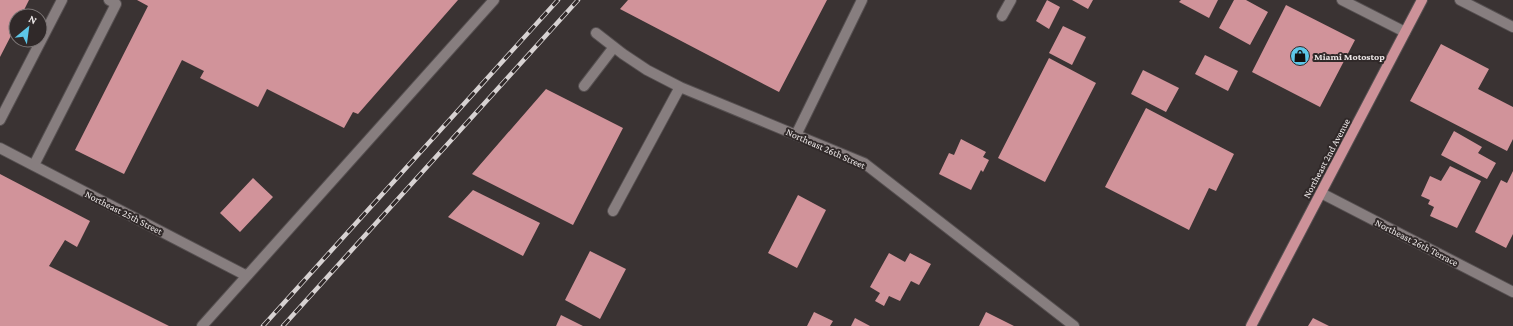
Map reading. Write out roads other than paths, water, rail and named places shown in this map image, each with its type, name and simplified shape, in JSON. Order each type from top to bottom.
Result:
[{"type":"main road","name":"Northeast 2nd Avenue","points":[[1251,326],[1422,0]]},
{"type":"street","points":[[0,120],[62,0]]},
{"type":"street","points":[[34,165],[116,4],[109,0]]},
{"type":"street","points":[[202,326],[494,0]]},
{"type":"street","points":[[796,135],[862,0]]},
{"type":"street","points":[[1002,16],[1011,0]]},
{"type":"street","points":[[1342,0],[1405,32]]},
{"type":"street","points":[[1460,0],[1513,27]]},
{"type":"street","name":"Northeast 26th Street","points":[[596,33],[647,70],[680,86],[864,163],[1071,325]]},
{"type":"street","points":[[584,86],[614,47]]},
{"type":"street","points":[[613,211],[680,86]]},
{"type":"street","name":"Northeast 25th Street","points":[[0,148],[247,276]]},
{"type":"street","name":"Northeast 26th Terrace","points":[[1321,193],[1513,292]]},
{"type":"railway","points":[[263,326],[558,0]]},
{"type":"railway","points":[[283,326],[578,0]]},
{"type":"place","name":"Miami Motostop","points":[[1300,56]]}]
